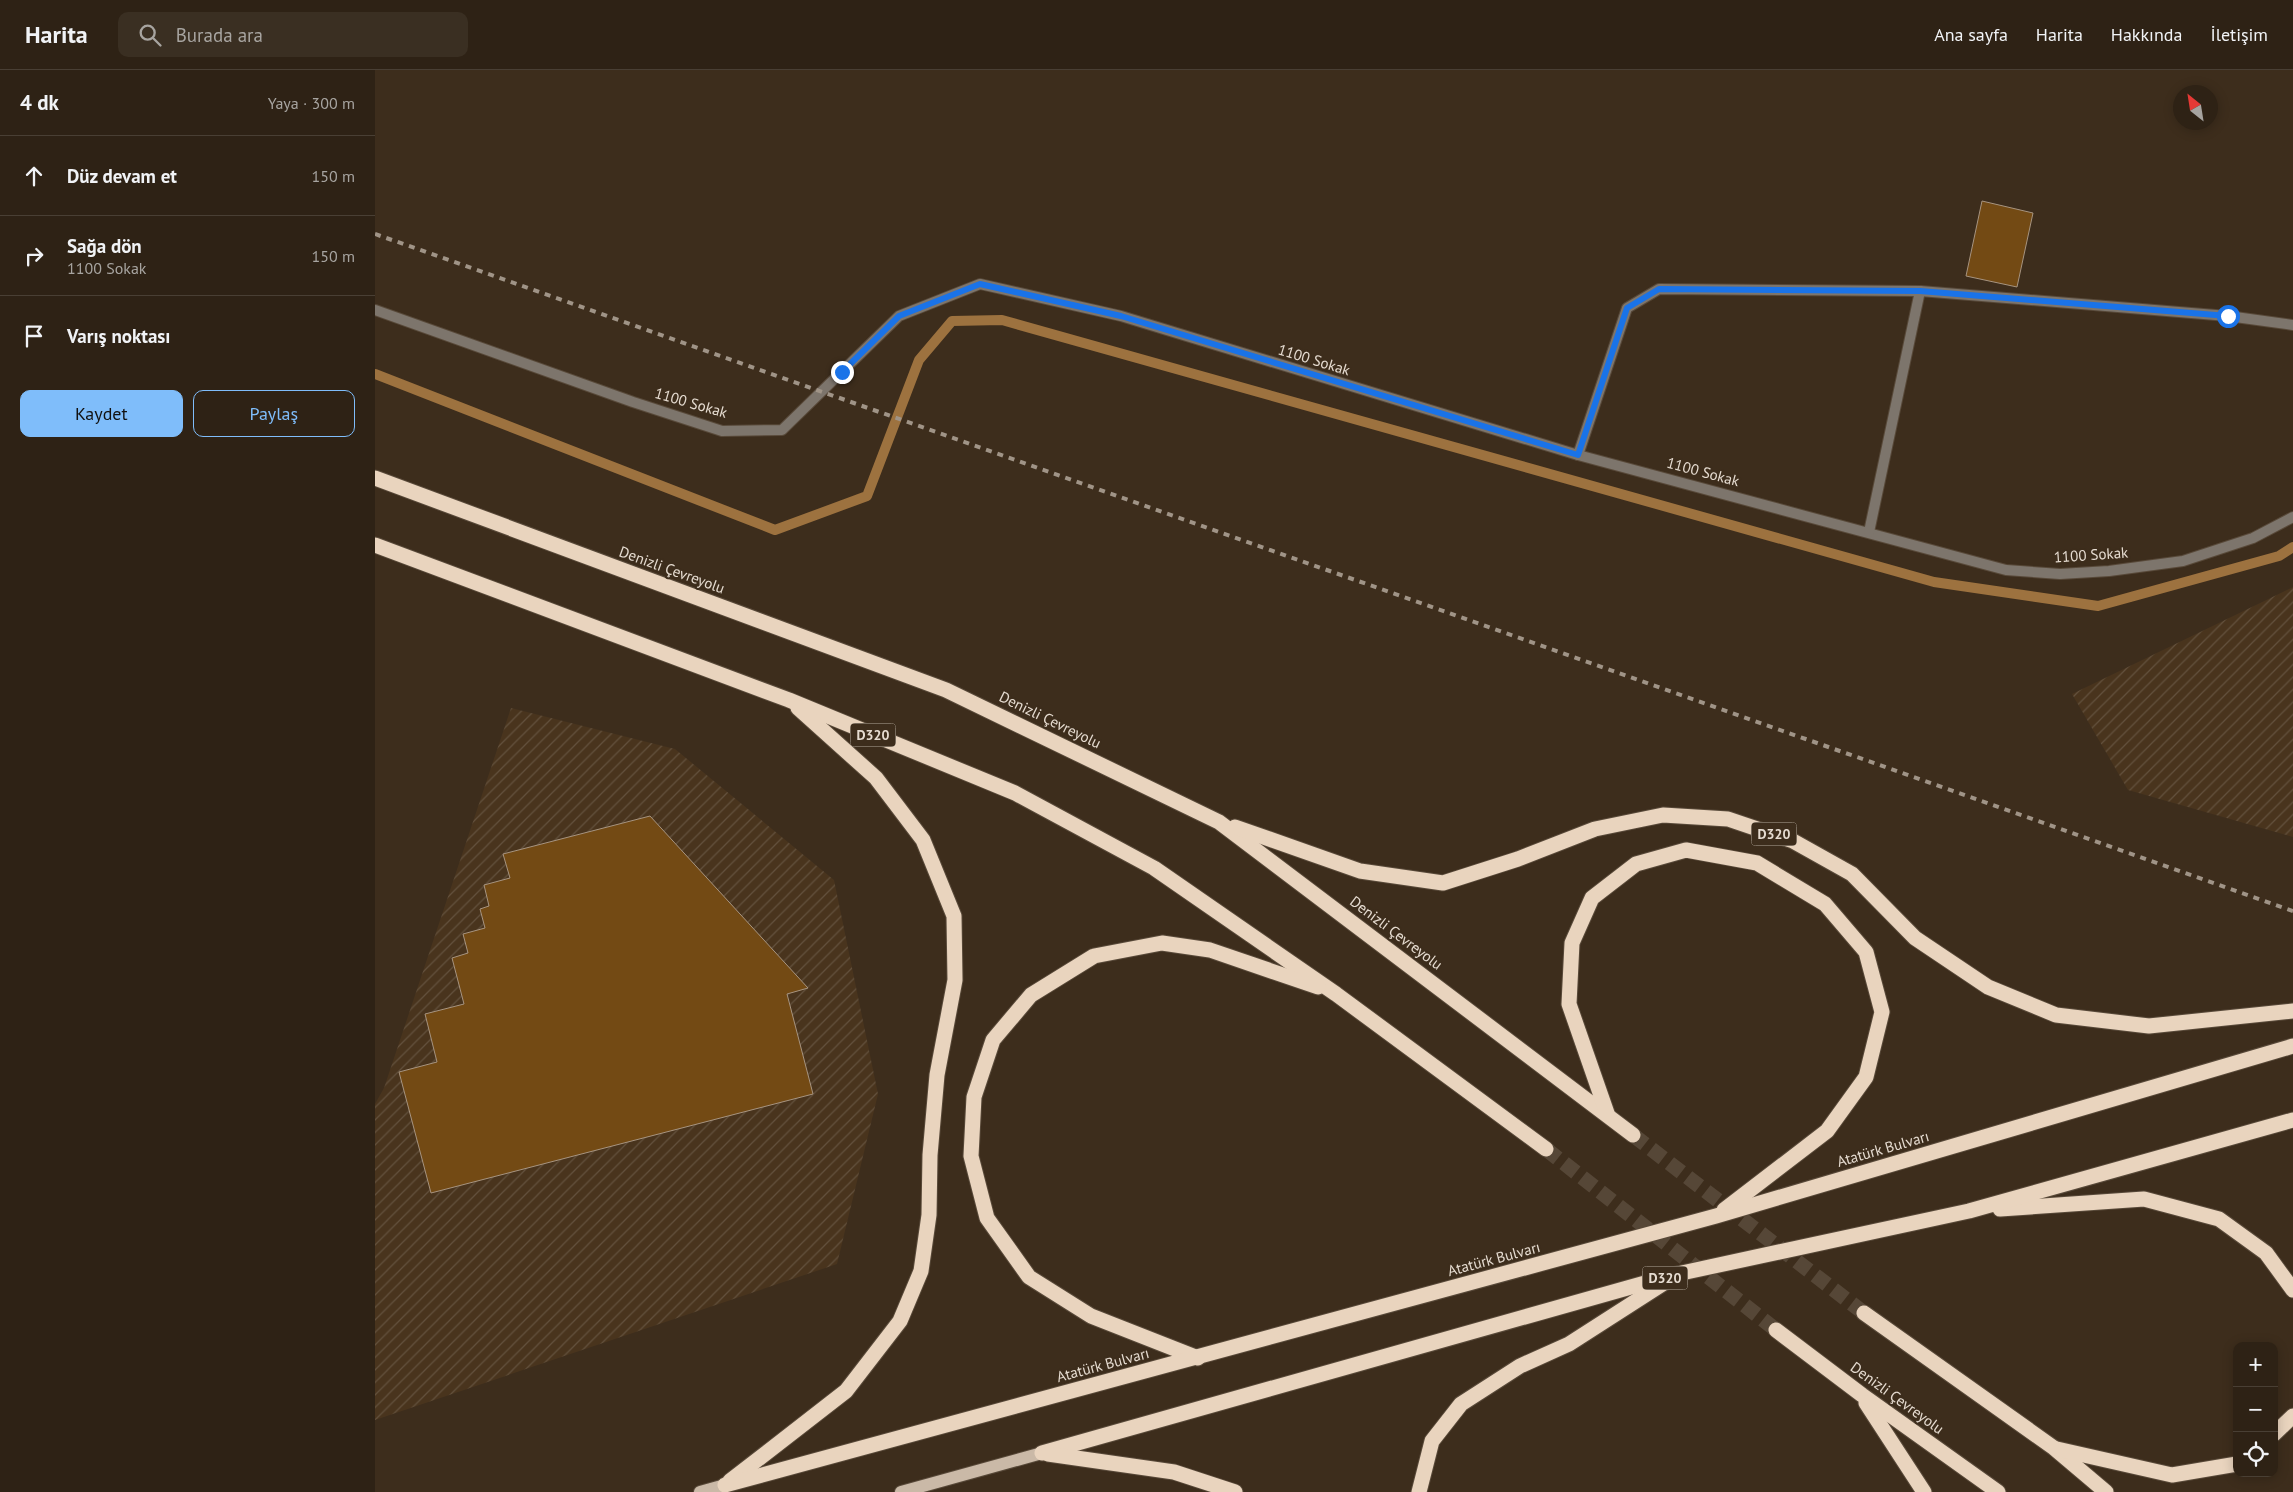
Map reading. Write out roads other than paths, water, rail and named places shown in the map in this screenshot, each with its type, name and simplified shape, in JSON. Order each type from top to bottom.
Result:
[{"type":"highway","name":"Denizli Çevreyolu","points":[[375,478],[946,690],[1219,822],[1607,1113],[1633,1135]]},
{"type":"highway","name":"D320","points":[[375,544],[789,700],[1015,793],[1154,868],[1336,994],[1546,1149]]},
{"type":"highway","points":[[725,1485],[846,1391],[900,1321],[921,1271],[929,1215],[930,1155],[937,1075],[955,980],[954,916],[923,840],[876,778],[789,700]]},
{"type":"highway","name":"D320","points":[[1219,822],[1360,871],[1443,883],[1518,859],[1595,829],[1663,815],[1728,819],[1793,841],[1852,874],[1915,938],[1988,987],[2056,1015],[2149,1026],[2293,1011]]},
{"type":"highway","points":[[1607,1113],[1569,1004],[1571,944],[1592,898],[1637,864],[1687,850],[1757,863],[1825,904],[1866,952],[1882,1012],[1866,1077],[1827,1131],[1716,1216]]},
{"type":"highway","points":[[1198,1358],[1091,1316],[1029,1277],[987,1218],[971,1156],[974,1097],[993,1040],[1031,995],[1094,956],[1162,942],[1210,950],[1336,994]]},
{"type":"highway","name":"Atatürk Bulvarı","points":[[725,1485],[1716,1216],[2293,1046]]},
{"type":"highway","name":"D320","points":[[1042,1453],[1677,1274],[1969,1211],[2293,1120]]},
{"type":"highway","points":[[1969,1211],[2144,1199],[2219,1219],[2266,1253],[2293,1290]]},
{"type":"highway","name":"D320","points":[[1419,1492],[1432,1441],[1461,1404],[1520,1366],[1569,1344],[1677,1274]]},
{"type":"highway","points":[[1864,1313],[2054,1448],[2105,1492]]},
{"type":"highway","name":"Denizli Çevreyolu","points":[[1776,1330],[1861,1395],[1998,1492]]},
{"type":"highway","points":[[1861,1395],[1923,1492]]},
{"type":"highway","points":[[2276,1432],[2293,1416]]},
{"type":"highway","points":[[2054,1448],[2172,1475],[2233,1465]]},
{"type":"highway","points":[[1042,1453],[1174,1472],[1235,1492]]},
{"type":"main road","points":[[901,1492],[1042,1453]]},
{"type":"main road","name":"Atatürk Bulvarı","points":[[700,1492],[725,1485]]},
{"type":"street","name":"1100 Sokak","points":[[375,310],[633,402],[722,430],[783,430],[899,316],[980,284],[1121,316],[1578,455],[2006,570],[2059,574],[2109,571],[2183,561],[2253,538],[2293,517]]},
{"type":"street","points":[[1578,455],[1627,308],[1659,289],[1920,291],[2228,316],[2293,325]]},
{"type":"street","points":[[1869,532],[1920,291]]},
{"type":"waterway","points":[[375,374],[775,530],[867,496],[919,360],[952,321],[1002,320],[1934,582],[2098,606],[2279,556],[2293,547]]},
{"type":"tunnel","points":[[1633,1135],[1864,1313]]},
{"type":"tunnel","points":[[1546,1149],[1776,1330]]},
{"type":"railway","points":[[375,234],[2293,911]]}]
